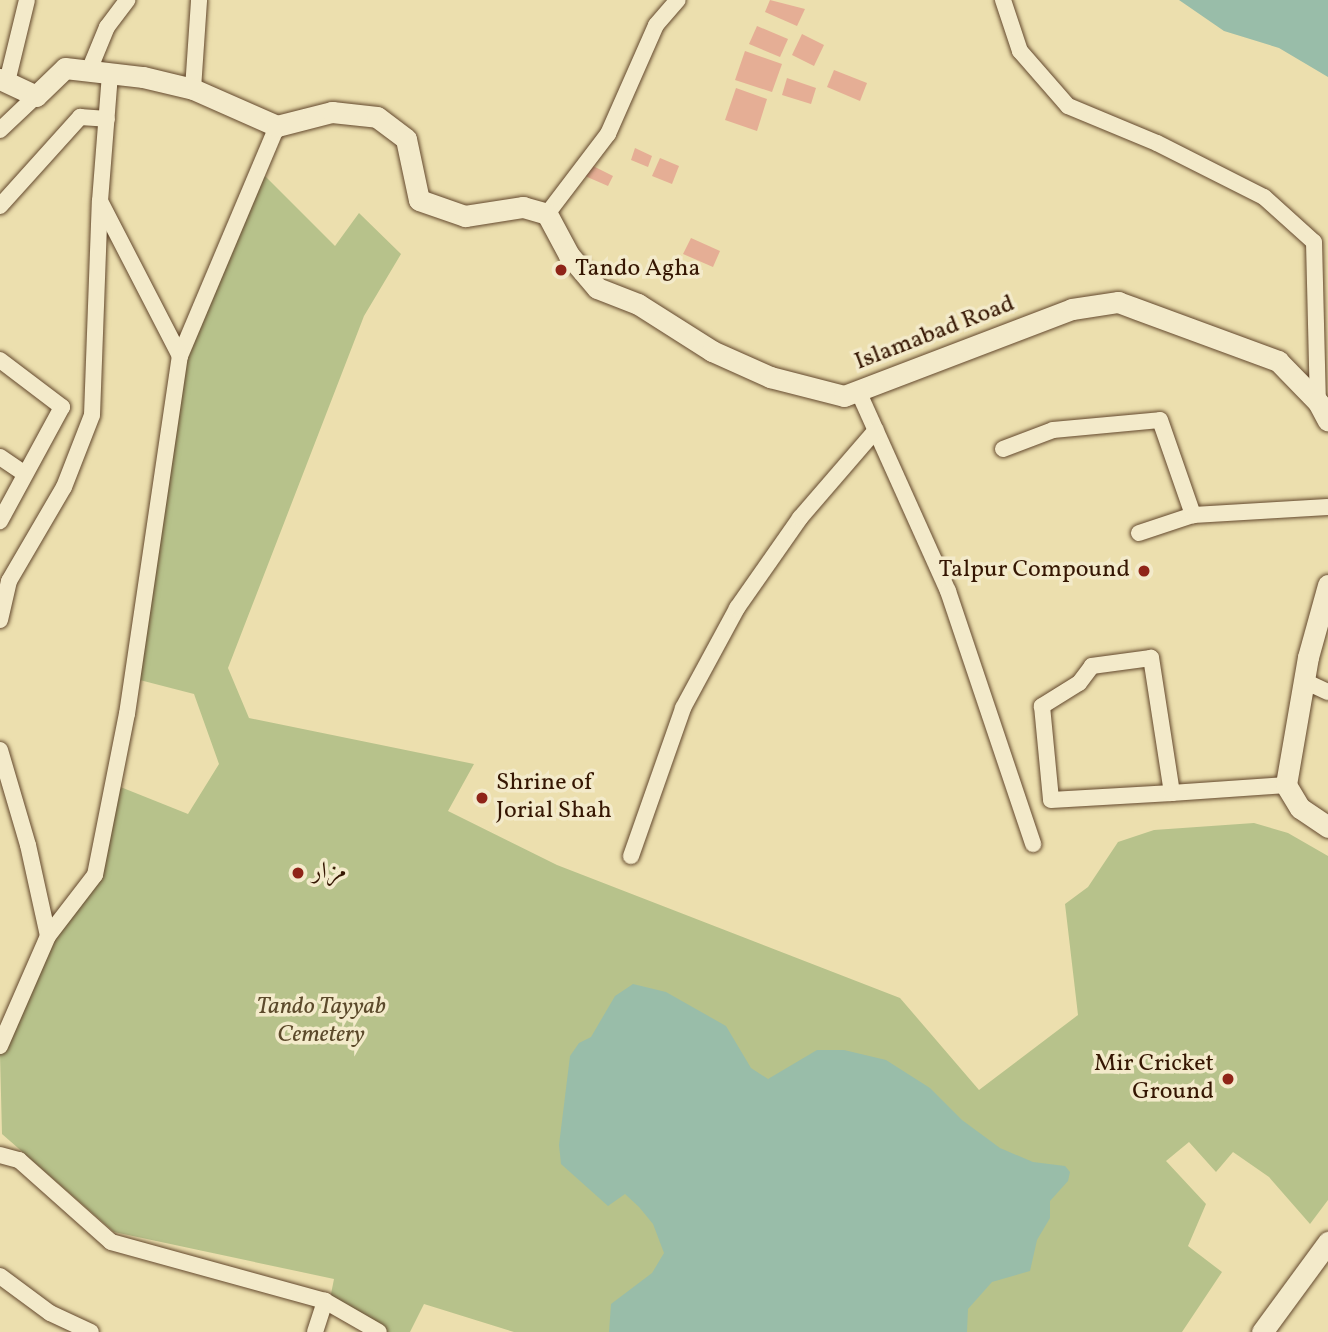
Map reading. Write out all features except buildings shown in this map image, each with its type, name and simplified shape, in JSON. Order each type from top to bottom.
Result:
[{"type":"street","points":[[27,0],[3,80],[36,96]]},
{"type":"street","points":[[88,73],[107,27],[127,0]]},
{"type":"street","points":[[193,89],[199,0]]},
{"type":"street","points":[[0,130],[65,68],[193,89],[276,126],[332,112],[377,117],[406,139],[419,200],[465,216],[523,207],[547,214],[608,134],[656,25],[678,0]]},
{"type":"street","points":[[1003,0],[1020,51],[1068,106],[1157,143],[1264,197],[1314,242],[1325,414]]},
{"type":"street","points":[[0,620],[9,581],[64,487],[92,415],[100,201],[110,75]]},
{"type":"street","points":[[0,206],[80,117],[107,119]]},
{"type":"street","points":[[0,1046],[48,936],[94,875],[127,714],[180,356],[276,126]]},
{"type":"street","points":[[100,201],[180,356]]},
{"type":"street","name":"Islamabad Road","points":[[547,214],[569,255],[597,288],[638,304],[712,351],[770,377],[844,396],[859,393],[1072,309],[1118,302],[1278,360],[1325,414]]},
{"type":"street","points":[[0,360],[62,407],[0,521]]},
{"type":"street","points":[[859,393],[948,591],[1033,844]]},
{"type":"street","points":[[1003,449],[1053,430],[1160,420],[1193,515]]},
{"type":"street","points":[[631,856],[683,708],[737,608],[800,517],[876,430]]},
{"type":"street","points":[[0,457],[25,474]]},
{"type":"street","points":[[1139,533],[1193,515],[1328,507]]},
{"type":"street","points":[[1328,585],[1304,681],[1286,785],[1300,808],[1328,827]]},
{"type":"street","points":[[1172,793],[1151,659],[1092,666],[1079,682],[1042,706],[1051,800],[1172,793],[1286,785]]},
{"type":"street","points":[[1304,681],[1328,692]]},
{"type":"street","points":[[0,750],[28,845],[48,936]]},
{"type":"street","points":[[0,1155],[19,1160],[111,1242],[326,1301],[379,1332]]},
{"type":"street","points":[[1262,1332],[1328,1242]]},
{"type":"street","points":[[0,1276],[50,1313],[91,1332]]},
{"type":"street","points":[[315,1332],[326,1301]]},
{"type":"green space","name":"Tando Tayyab Cemetery","points":[[258,169],[335,246],[359,213],[401,254],[364,316],[228,668],[249,718],[474,764],[448,811],[557,865],[900,998],[979,1090],[1078,1015],[1065,904],[1088,887],[1118,842],[1154,830],[1254,823],[1288,833],[1328,856],[1328,1200],[1310,1224],[1269,1177],[1233,1152],[1216,1172],[1189,1142],[1166,1161],[1206,1204],[1188,1246],[1222,1272],[1182,1332],[514,1332],[424,1304],[410,1332],[379,1332],[329,1304],[334,1279],[114,1232],[2,1134],[0,1055],[48,936],[95,875],[113,784],[188,814],[219,764],[194,694],[132,678],[180,356]]},
{"type":"shaded area","points":[[1179,0],[1328,0],[1328,77],[1279,48],[1224,31]]},
{"type":"shaded area","points":[[633,984],[666,992],[726,1026],[751,1068],[768,1079],[817,1050],[844,1050],[886,1060],[930,1088],[962,1120],[1000,1148],[1033,1162],[1065,1166],[1070,1172],[1068,1181],[1050,1201],[1050,1218],[1037,1240],[1030,1271],[992,1282],[968,1309],[967,1332],[609,1332],[611,1304],[652,1273],[664,1253],[653,1224],[639,1207],[625,1194],[608,1206],[561,1164],[559,1145],[570,1056],[579,1043],[591,1037],[615,996]]},
{"type":"place","name":"Tando Agha","points":[[561,270]]},
{"type":"place","name":"Talpur Compound","points":[[1144,571]]},
{"type":"place","name":"Shrine of Jorial Shah","points":[[482,798]]},
{"type":"place","name":"مزار","points":[[298,873]]},
{"type":"place","name":"Mir Cricket Ground","points":[[1228,1079]]}]
